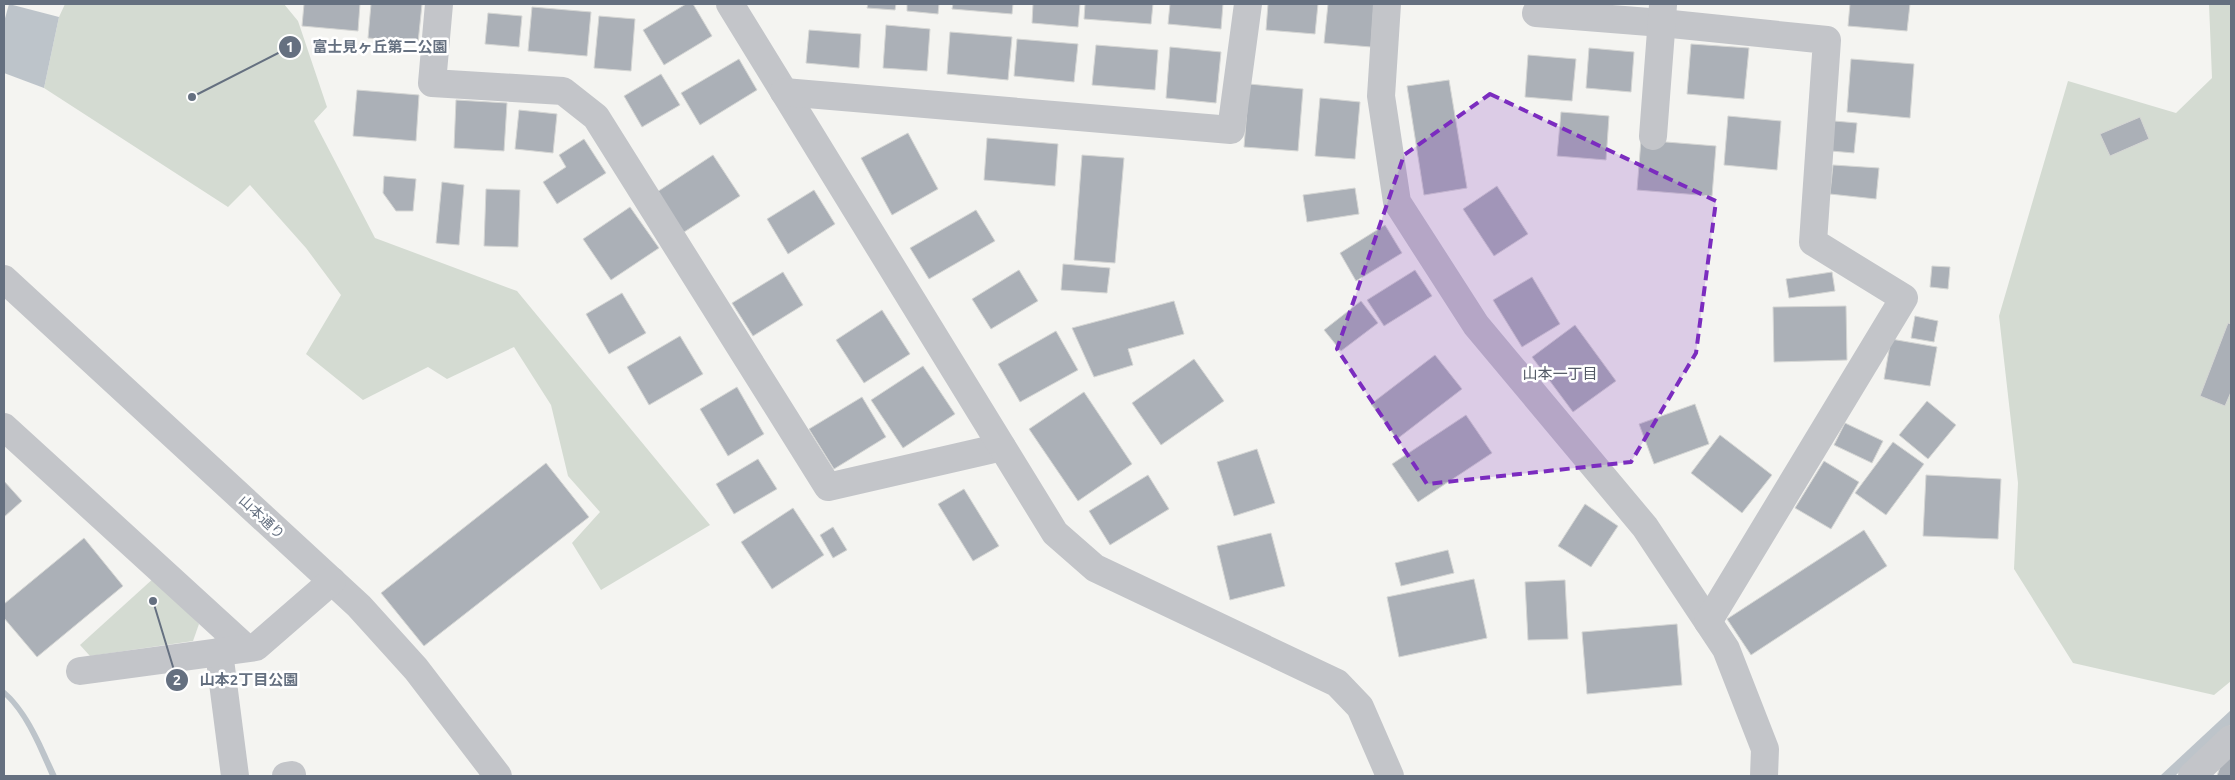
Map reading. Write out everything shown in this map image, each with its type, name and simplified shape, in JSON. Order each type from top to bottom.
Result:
[{"type":"street","points":[[439,4],[432,83],[563,91],[596,117],[828,487],[1002,447]]},
{"type":"street","points":[[730,4],[1056,533],[1095,568],[1336,683],[1360,707],[1390,776]]},
{"type":"street","points":[[784,92],[1231,130],[1248,4]]},
{"type":"street","points":[[1387,4],[1381,96],[1398,202],[1476,325],[1645,527],[1726,649],[1765,748],[1764,776]]},
{"type":"street","points":[[1536,13],[1662,13],[1827,40],[1813,242],[1904,298],[1708,622]]},
{"type":"street","points":[[1653,136],[1662,13]]},
{"type":"street","name":"山本通り","points":[[4,280],[359,606],[416,669],[498,776]]},
{"type":"street","points":[[4,427],[246,648]]},
{"type":"street","points":[[80,671],[256,647],[332,581]]},
{"type":"street","points":[[219,652],[235,776]]},
{"type":"street","points":[[2192,776],[2231,739]]},
{"type":"highlighted area","points":[[1490,94],[1716,201],[1696,353],[1631,462],[1427,484],[1337,349],[1404,155]]},
{"type":"shaded area","points":[[9,4],[59,17],[44,88],[4,73],[4,22]]},
{"type":"shaded area","points":[[65,4],[284,4],[298,21],[327,107],[314,121],[375,238],[517,291],[710,525],[601,590],[572,543],[600,512],[568,476],[551,405],[514,347],[447,379],[428,367],[363,400],[306,354],[341,295],[306,248],[250,185],[228,207],[44,88],[59,17]]},
{"type":"shaded area","points":[[2209,4],[2231,4],[2231,681],[2214,695],[2073,663],[2014,569],[2018,483],[1999,316],[2068,81],[2176,113],[2212,78]]},
{"type":"shaded area","points":[[155,577],[199,624],[193,641],[90,656],[80,645]]},
{"type":"shaded area","points":[[4,689],[29,718],[57,776],[50,776],[25,723],[4,696]]},
{"type":"shaded area","points":[[2231,710],[2231,724],[2175,776],[2160,776]]},
{"type":"building","points":[[304,4],[360,4],[358,31],[302,26]]},
{"type":"building","points":[[371,4],[422,4],[418,43],[368,38]]},
{"type":"building","points":[[686,4],[693,4],[712,36],[664,65],[643,30]]},
{"type":"building","points":[[868,4],[896,4],[895,10],[867,8]]},
{"type":"building","points":[[907,4],[939,4],[938,14],[907,11]]},
{"type":"building","points":[[953,4],[1013,4],[1012,14],[952,9]]},
{"type":"building","points":[[1033,4],[1080,4],[1078,27],[1032,23]]},
{"type":"building","points":[[1085,4],[1153,4],[1151,24],[1084,19]]},
{"type":"building","points":[[1170,4],[1223,4],[1221,29],[1168,24]]},
{"type":"building","points":[[1268,4],[1318,4],[1315,34],[1266,30]]},
{"type":"building","points":[[1328,4],[1374,4],[1371,47],[1324,43]]},
{"type":"building","points":[[1850,4],[1910,4],[1907,31],[1848,26]]},
{"type":"building","points":[[532,7],[591,12],[587,56],[528,51]]},
{"type":"building","points":[[488,13],[522,16],[519,47],[485,44]]},
{"type":"building","points":[[599,16],[635,19],[631,71],[594,68]]},
{"type":"building","points":[[886,25],[930,29],[927,71],[883,68]]},
{"type":"building","points":[[809,30],[861,34],[859,68],[806,63]]},
{"type":"building","points":[[950,32],[1012,37],[1008,80],[947,74]]},
{"type":"building","points":[[1017,39],[1078,44],[1074,82],[1014,76]]},
{"type":"building","points":[[1691,44],[1749,48],[1744,99],[1687,94]]},
{"type":"building","points":[[1096,45],[1158,50],[1155,90],[1092,85]]},
{"type":"building","points":[[1170,47],[1221,52],[1216,103],[1166,98]]},
{"type":"building","points":[[1589,48],[1634,52],[1631,92],[1586,88]]},
{"type":"building","points":[[1528,55],[1576,59],[1572,101],[1525,97]]},
{"type":"building","points":[[739,59],[757,90],[700,125],[681,93]]},
{"type":"building","points":[[1851,59],[1914,64],[1910,118],[1847,112]]},
{"type":"building","points":[[661,74],[680,105],[642,127],[624,96]]},
{"type":"building","points":[[1449,80],[1467,188],[1424,195],[1407,86]]},
{"type":"building","points":[[1249,84],[1303,89],[1298,151],[1244,147]]},
{"type":"building","points":[[357,90],[419,95],[416,141],[353,136]]},
{"type":"building","points":[[1320,98],[1360,102],[1355,159],[1315,156]]},
{"type":"building","points":[[456,100],[507,103],[504,151],[454,148]]},
{"type":"building","points":[[519,110],[557,114],[553,153],[515,149]]},
{"type":"building","points":[[1561,112],[1609,116],[1606,160],[1557,156]]},
{"type":"building","points":[[1728,116],[1781,121],[1777,170],[1724,165]]},
{"type":"building","points":[[2140,117],[2149,139],[2110,156],[2100,134]]},
{"type":"building","points":[[1834,121],[1857,123],[1854,153],[1831,151]]},
{"type":"building","points":[[908,133],[938,189],[892,215],[861,158]]},
{"type":"building","points":[[987,138],[1058,144],[1055,186],[984,180]]},
{"type":"building","points":[[584,139],[606,173],[557,204],[543,182],[566,167],[559,155]]},
{"type":"building","points":[[1641,140],[1716,146],[1712,196],[1637,190]]},
{"type":"building","points":[[713,155],[740,196],[681,234],[654,194]]},
{"type":"building","points":[[1082,155],[1124,158],[1115,263],[1074,260]]},
{"type":"building","points":[[1833,165],[1879,168],[1876,199],[1830,194]]},
{"type":"building","points":[[384,176],[416,179],[413,211],[396,211],[383,193]]},
{"type":"building","points":[[442,182],[464,185],[459,245],[436,243]]},
{"type":"building","points":[[1497,186],[1528,234],[1494,256],[1463,209]]},
{"type":"building","points":[[1355,188],[1359,214],[1307,222],[1303,195]]},
{"type":"building","points":[[486,189],[520,190],[518,247],[484,246]]},
{"type":"building","points":[[814,190],[835,224],[788,254],[767,219]]},
{"type":"building","points":[[630,207],[659,248],[611,280],[583,239]]},
{"type":"building","points":[[976,210],[995,241],[929,279],[910,248]]},
{"type":"building","points":[[1385,225],[1402,253],[1356,281],[1340,253]]},
{"type":"building","points":[[1063,264],[1110,268],[1107,293],[1061,290]]},
{"type":"building","points":[[1932,266],[1950,267],[1948,289],[1930,287]]},
{"type":"building","points":[[1019,270],[1038,301],[991,329],[972,299]]},
{"type":"building","points":[[1415,270],[1432,296],[1384,326],[1367,300]]},
{"type":"building","points":[[783,272],[803,305],[753,336],[732,303]]},
{"type":"building","points":[[1832,272],[1835,291],[1789,298],[1786,279]]},
{"type":"building","points":[[1532,277],[1560,324],[1522,347],[1493,300]]},
{"type":"building","points":[[622,293],[646,333],[609,354],[586,314]]},
{"type":"building","points":[[1174,301],[1184,334],[1128,349],[1133,365],[1094,377],[1072,328]]},
{"type":"building","points":[[1361,301],[1378,323],[1341,351],[1324,330]]},
{"type":"building","points":[[1846,306],[1847,360],[1774,362],[1773,307]]},
{"type":"building","points":[[882,310],[910,354],[864,383],[836,340]]},
{"type":"building","points":[[1915,316],[1938,321],[1934,342],[1911,338]]},
{"type":"building","points":[[2228,323],[2231,324],[2231,392],[2225,406],[2200,396]]},
{"type":"building","points":[[1575,325],[1616,381],[1573,412],[1532,357]]},
{"type":"building","points":[[1056,331],[1078,370],[1020,402],[998,364]]},
{"type":"building","points":[[680,336],[703,374],[649,405],[627,367]]},
{"type":"building","points":[[1891,339],[1937,347],[1930,386],[1884,379]]},
{"type":"building","points":[[1435,355],[1462,389],[1397,439],[1371,404]]},
{"type":"building","points":[[1194,359],[1224,401],[1161,445],[1132,403]]},
{"type":"building","points":[[923,366],[955,414],[903,448],[871,400]]},
{"type":"building","points":[[737,387],[764,434],[728,456],[700,409]]},
{"type":"building","points":[[1084,392],[1132,464],[1078,501],[1029,429]]},
{"type":"building","points":[[862,397],[886,437],[834,469],[809,429]]},
{"type":"building","points":[[1927,401],[1956,425],[1928,459],[1899,435]]},
{"type":"building","points":[[1695,404],[1709,444],[1654,464],[1639,424]]},
{"type":"building","points":[[1466,415],[1492,453],[1418,502],[1392,464]]},
{"type":"building","points":[[1845,423],[1883,441],[1872,463],[1834,445]]},
{"type":"building","points":[[1720,435],[1772,475],[1742,513],[1691,473]]},
{"type":"building","points":[[1893,442],[1924,464],[1886,515],[1855,493]]},
{"type":"building","points":[[1257,449],[1275,503],[1234,516],[1217,462]]},
{"type":"building","points":[[758,459],[777,489],[734,514],[716,484]]},
{"type":"building","points":[[1824,461],[1859,482],[1831,529],[1795,508]]},
{"type":"building","points":[[546,463],[589,517],[424,646],[381,593]]},
{"type":"building","points":[[1148,475],[1169,509],[1110,545],[1089,511]]},
{"type":"building","points":[[1926,475],[2001,479],[1998,539],[1923,536]]},
{"type":"building","points":[[4,481],[22,501],[4,517]]},
{"type":"building","points":[[964,489],[999,546],[973,561],[938,504]]},
{"type":"building","points":[[1585,504],[1618,526],[1591,567],[1558,546]]},
{"type":"building","points":[[793,508],[824,555],[772,589],[741,542]]},
{"type":"building","points":[[833,527],[847,550],[833,558],[820,535]]},
{"type":"building","points":[[1864,530],[1887,566],[1751,655],[1727,619]]},
{"type":"building","points":[[1271,533],[1285,586],[1230,600],[1217,546]]},
{"type":"building","points":[[84,538],[123,586],[37,657],[4,618],[4,604]]},
{"type":"building","points":[[1448,550],[1454,573],[1401,586],[1395,563]]},
{"type":"building","points":[[1474,579],[1487,638],[1399,657],[1387,597]]},
{"type":"building","points":[[1565,580],[1568,639],[1528,640],[1525,582]]},
{"type":"building","points":[[1677,624],[1682,685],[1587,694],[1582,632]]},
{"type":"building","points":[[2225,752],[2231,754],[2231,776],[2217,776]]},
{"type":"place","name":"富士見ヶ丘第二公園","points":[[192,97]]},
{"type":"place","name":"山本2丁目公園","points":[[153,601]]},
{"type":"district","name":"山本一丁目","points":[[1560,373]]}]
